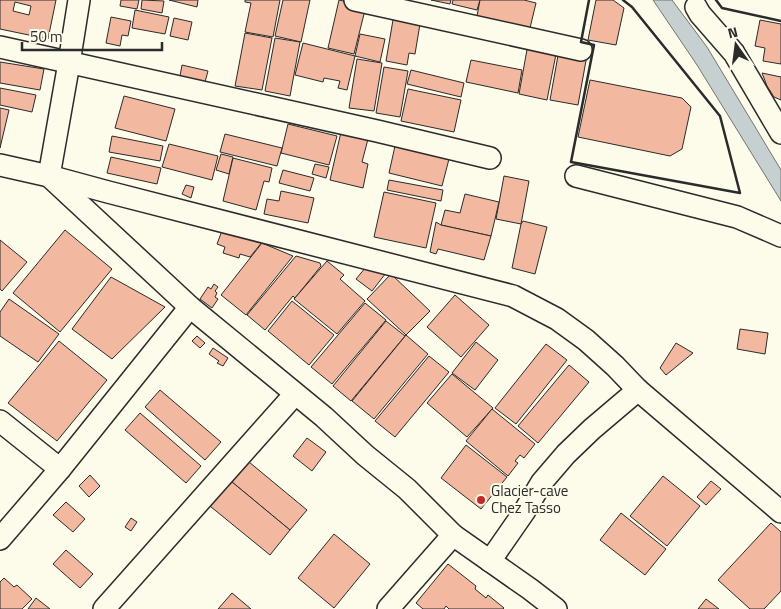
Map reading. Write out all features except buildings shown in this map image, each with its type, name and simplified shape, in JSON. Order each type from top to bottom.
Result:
[{"type":"street","points":[[49,176],[79,0]]},
{"type":"street","points":[[355,0],[581,50]]},
{"type":"street","points":[[696,7],[734,54],[781,133]]},
{"type":"street","points":[[0,47],[490,158]]},
{"type":"street","points":[[0,166],[49,176],[513,296],[557,319],[586,340],[638,390],[781,512]]},
{"type":"street","points":[[49,176],[190,307],[324,417],[365,455],[406,489],[453,535],[556,609]]},
{"type":"street","points":[[576,176],[737,217],[781,236]]},
{"type":"street","points":[[0,539],[60,469],[190,307]]},
{"type":"street","points":[[490,561],[542,482],[566,454],[638,390]]},
{"type":"street","points":[[104,609],[295,394]]},
{"type":"street","points":[[0,421],[60,469]]},
{"type":"street","points":[[388,609],[453,535]]},
{"type":"shaded area","points":[[653,0],[672,0],[707,47],[781,170],[781,201],[697,65]]},
{"type":"wall","points":[[589,0],[581,42],[594,45],[571,162],[740,193],[720,116],[632,7],[623,0]]},
{"type":"wall","points":[[716,0],[722,8],[781,21]]},
{"type":"place","name":"Glacier-cave Chez Tasso","points":[[481,500]]}]
